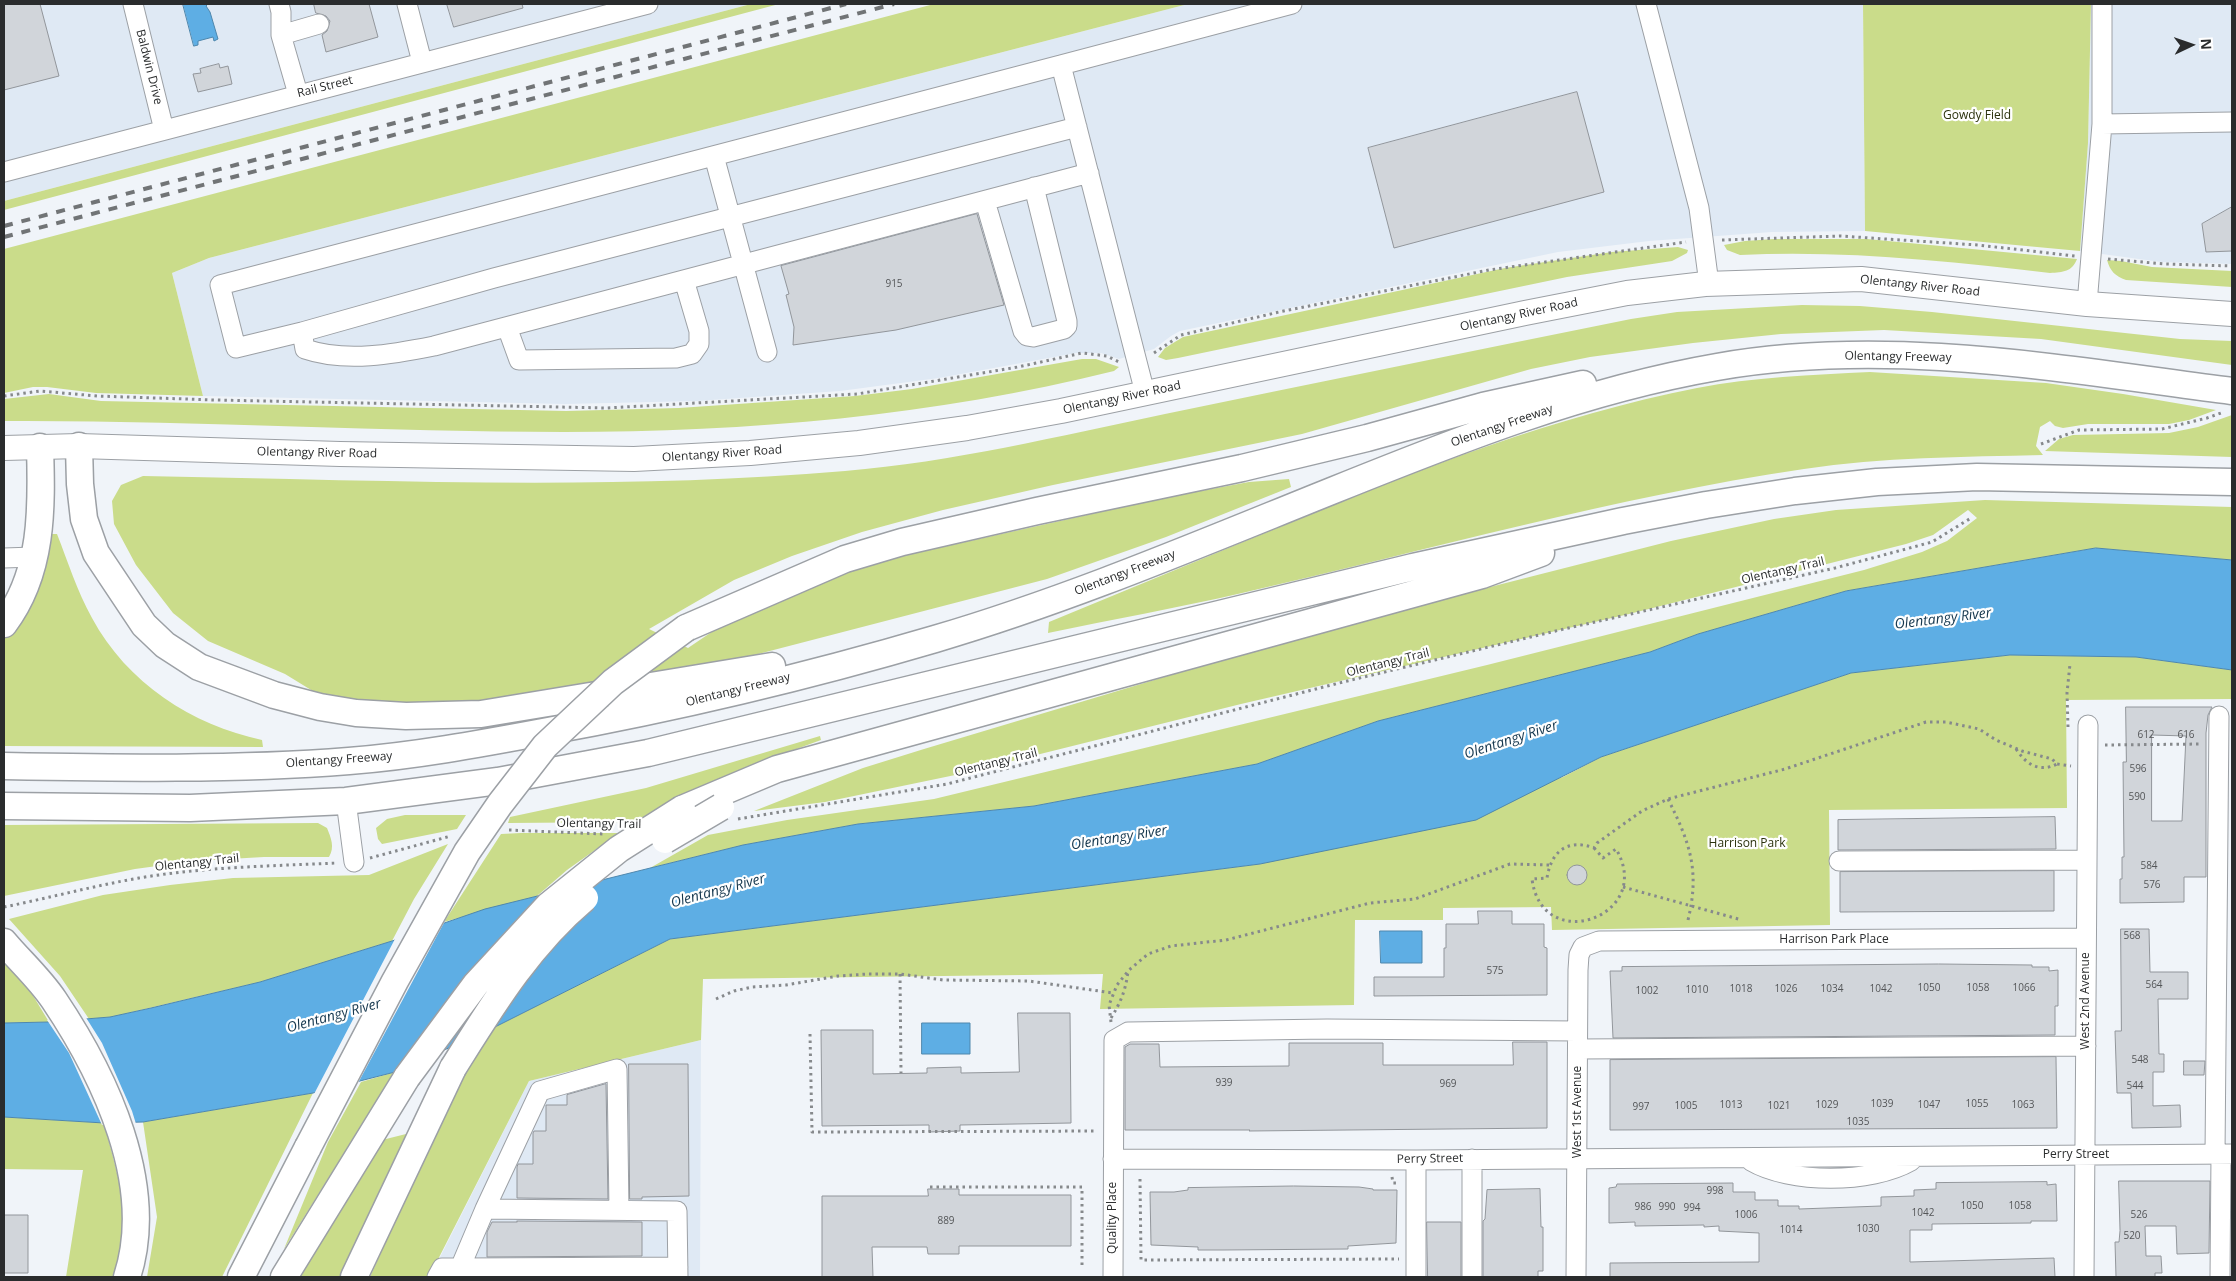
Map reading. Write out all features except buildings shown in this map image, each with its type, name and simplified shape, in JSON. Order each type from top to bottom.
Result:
[{"type":"highway","name":"Olentangy Freeway","points":[[4,766],[190,768],[352,761],[428,752],[640,714],[797,676],[937,638],[1044,603],[1155,562],[1422,454],[1547,410],[1640,383],[1720,366],[1817,357],[1916,356],[2049,366],[2158,382],[2228,401]]},
{"type":"highway","points":[[241,1277],[395,981],[457,870],[500,804],[545,746],[613,682],[686,628],[845,559],[902,542],[1037,511],[1251,466],[1562,387],[1720,366]]},
{"type":"highway","points":[[79,446],[80,484],[84,519],[96,553],[144,625],[165,646],[199,667],[274,694],[320,707],[356,713],[406,716],[480,714],[937,638]]},
{"type":"highway","points":[[4,624],[24,590],[34,557],[42,518],[40,447]]},
{"type":"highway","points":[[4,806],[190,808],[346,801],[498,781],[648,753],[1413,567],[1623,521],[1786,492],[1877,482],[1977,477],[2232,482]]},
{"type":"highway","points":[[284,1277],[407,1076],[476,984],[548,906],[619,849],[682,809],[778,769],[1482,575],[1623,521]]},
{"type":"highway","points":[[354,1277],[452,1068],[508,981],[560,919],[628,863],[727,814],[852,748]]},
{"type":"highway","points":[[4,942],[53,998],[93,1065],[115,1117],[134,1183],[137,1222],[134,1248],[127,1277]]},
{"type":"main road","name":"Olentangy River Road","points":[[4,448],[79,446],[340,454],[634,459],[750,453],[869,442],[967,428],[1627,293],[1709,284],[1861,279],[2087,304],[2177,312],[2232,314]]},
{"type":"street","name":"Baldwin Drive","points":[[133,4],[164,130]]},
{"type":"street","points":[[279,4],[281,35],[298,94]]},
{"type":"street","points":[[407,4],[422,62]]},
{"type":"street","name":"Rail Street","points":[[4,172],[422,62],[592,11],[648,4]]},
{"type":"street","points":[[1077,127],[494,278],[302,332],[236,348],[220,285],[1292,4]]},
{"type":"street","points":[[1646,4],[1699,208],[1709,284]]},
{"type":"street","points":[[2087,304],[2102,124],[2102,4]]},
{"type":"street","points":[[281,35],[319,24]]},
{"type":"street","points":[[1061,65],[1145,393]]},
{"type":"street","points":[[2102,124],[2232,122]]},
{"type":"street","points":[[714,156],[767,352]]},
{"type":"street","points":[[302,332],[305,350],[318,354],[364,356],[399,352],[507,327],[1089,173]]},
{"type":"street","points":[[985,201],[1023,331],[1027,336],[1033,337],[1064,329],[1067,326],[1067,320],[1034,187]]},
{"type":"street","points":[[507,327],[518,360],[676,358],[692,354],[699,344],[699,331],[684,280]]},
{"type":"street","points":[[4,558],[34,557]]},
{"type":"street","points":[[2219,716],[2223,1154],[2220,1277]]},
{"type":"street","name":"West 2nd Avenue","points":[[2084,1277],[2088,725]]},
{"type":"street","points":[[346,801],[354,862]]},
{"type":"street","points":[[1839,861],[2087,860]]},
{"type":"street","name":"Harrison Park Place","points":[[1583,947],[1599,941],[2086,938]]},
{"type":"street","name":"West 1st Avenue","points":[[1576,1277],[1579,956],[1583,947]]},
{"type":"street","points":[[1114,1040],[1128,1032],[1327,1029],[1578,1040],[2086,1046]]},
{"type":"street","name":"Quality Place","points":[[1113,1277],[1114,1040]]},
{"type":"street","points":[[460,1268],[485,1209],[540,1091],[617,1069],[619,1210]]},
{"type":"street","name":"Perry Street","points":[[1113,1159],[1746,1158],[1764,1168],[1794,1176],[1819,1179],[1846,1178],[1878,1173],[1904,1165],[1920,1156],[2223,1154]]},
{"type":"street","points":[[1472,1158],[1472,1277]]},
{"type":"street","points":[[1416,1160],[1416,1277]]},
{"type":"street","points":[[437,1277],[442,1268],[515,1272],[678,1272],[677,1211],[485,1209]]},
{"type":"path","points":[[2041,444],[2079,430],[2162,428],[2207,418],[2228,401]]},
{"type":"path","name":"Olentangy Trail","points":[[727,814],[947,784],[1516,640],[1835,568],[1932,542],[1971,518]]},
{"type":"path","points":[[2068,729],[2067,693],[2070,664]]},
{"type":"path","points":[[1594,848],[1597,843],[1642,811],[1668,799],[1785,769],[1926,722],[1946,722],[1978,729],[2016,748],[2052,759],[2057,764],[2088,769]]},
{"type":"path","points":[[2107,745],[2219,744]]},
{"type":"path","points":[[2016,748],[2024,761],[2034,767],[2051,767],[2057,764]]},
{"type":"path","points":[[2069,756],[2069,766]]},
{"type":"path","points":[[1668,799],[1686,837],[1692,858],[1691,906],[1688,920]]},
{"type":"path","name":"Olentangy Trail","points":[[504,830],[609,835]]},
{"type":"path","name":"Olentangy Trail","points":[[4,907],[140,878],[184,872],[237,867],[354,862],[457,835]]},
{"type":"path","points":[[1573,845],[1585,845],[1594,848],[1603,858],[1616,849],[1623,865],[1623,887],[1616,903],[1601,916],[1579,922],[1564,920],[1552,914],[1540,903],[1533,887],[1532,879],[1547,878],[1549,865],[1555,855],[1564,848],[1573,845]]},
{"type":"path","points":[[1114,1040],[1109,1005],[1116,985],[1128,970],[1148,954],[1171,946],[1226,940],[1370,903],[1415,899],[1510,864],[1549,865]]},
{"type":"path","points":[[1623,887],[1742,920]]},
{"type":"path","points":[[1110,1018],[1120,1003],[1127,986],[1128,970]]},
{"type":"path","points":[[716,999],[734,991],[752,987],[786,985],[838,976],[900,974],[943,980],[1029,981],[1113,994]]},
{"type":"path","points":[[900,974],[901,1073]]},
{"type":"path","points":[[810,1034],[812,1132],[1105,1131],[1113,1140]]},
{"type":"path","points":[[1392,1177],[1393,1183],[1404,1183]]},
{"type":"path","points":[[1140,1179],[1141,1260],[1404,1259]]},
{"type":"path","points":[[930,1187],[1082,1187],[1082,1269]]},
{"type":"shaded area","points":[[4,4],[751,4],[4,201]]},
{"type":"shaded area","points":[[1188,4],[1863,4],[1865,231],[1772,232],[1649,241],[1558,252],[1180,331],[1154,349],[1119,359],[1101,353],[1076,353],[939,378],[840,391],[697,401],[565,404],[203,396],[172,273],[209,258]]},
{"type":"shaded area","points":[[2091,4],[2232,4],[2232,264],[2161,262],[2080,251],[2088,143]]},
{"type":"shaded area","points":[[701,1040],[700,1277],[430,1277],[529,1081]]},
{"type":"green space","points":[[751,4],[779,4],[4,210],[4,201]]},
{"type":"green space","points":[[934,4],[1188,4],[209,258],[172,273],[203,396],[96,393],[47,387],[33,387],[4,393],[4,249]]},
{"type":"green space","name":"Gowdy Field","points":[[1863,4],[2091,4],[2088,143],[2080,251],[1865,231]]},
{"type":"green space","points":[[1774,239],[1867,239],[2077,259],[2070,269],[2063,272],[2050,273],[1973,264],[1857,255],[1740,255],[1727,250],[1724,245]]},
{"type":"green space","points":[[1678,247],[1688,250],[1687,253],[1672,261],[1567,277],[1178,358],[1166,360],[1158,357],[1165,348],[1183,337],[1505,268],[1612,252]]},
{"type":"green space","points":[[2107,260],[2152,267],[2232,271],[2232,287],[2126,280],[2114,273]]},
{"type":"green space","points":[[1802,305],[1860,306],[1932,312],[2180,339],[2232,341],[2232,365],[2041,339],[1884,330],[1781,334],[1693,343],[1590,357],[1531,369],[1302,434],[1053,485],[943,510],[862,532],[792,556],[734,580],[649,629],[688,648],[725,623],[841,574],[911,554],[1168,497],[1249,482],[1289,479],[1291,487],[1166,537],[1047,579],[712,666],[536,699],[418,704],[342,699],[316,693],[285,674],[208,641],[173,613],[136,565],[114,524],[112,501],[121,485],[143,476],[494,482],[670,481],[758,477],[885,467],[966,455],[1631,319],[1677,312]]},
{"type":"green space","points":[[1082,359],[1096,359],[1119,367],[1114,371],[1046,387],[978,400],[840,418],[702,429],[564,432],[144,422],[4,421],[4,399],[49,394],[101,401],[566,411],[679,408],[855,396],[912,389]]},
{"type":"green space","points":[[1870,372],[2046,383],[2216,410],[2189,420],[2169,424],[2088,424],[2063,428],[2055,426],[2050,421],[2040,427],[2036,446],[2043,455],[1923,458],[1863,462],[1804,469],[1662,494],[1522,525],[1218,598],[1048,633],[1049,622],[1289,523],[1439,463],[1490,445],[1592,413],[1697,388],[1783,377]]},
{"type":"green space","points":[[2232,415],[2232,457],[2045,451],[2059,439],[2073,435],[2169,433],[2198,427]]},
{"type":"green space","points":[[1985,500],[2232,507],[2232,560],[2096,548],[1846,591],[1698,634],[1650,652],[1378,721],[1257,764],[1034,806],[858,824],[743,845],[650,868],[708,835],[787,820],[934,799],[1487,665],[1864,570],[1922,552],[1947,541],[1977,518],[1968,510],[1933,535],[1906,544],[1629,614],[1241,704],[960,774],[825,802],[754,811],[863,768],[1321,630],[1671,541],[1774,519],[1836,510]]},
{"type":"green space","points":[[52,534],[57,534],[77,587],[92,618],[106,641],[123,662],[164,698],[187,712],[211,724],[262,740],[263,747],[4,746],[4,637],[39,576]]},
{"type":"green space","name":"Harrison Park","points":[[2010,655],[2136,657],[2232,670],[2232,699],[2066,700],[2067,808],[1829,810],[1830,925],[1552,930],[1551,907],[1443,908],[1443,920],[1355,920],[1354,1005],[1100,1009],[1103,974],[703,979],[701,1040],[529,1081],[429,1277],[370,1277],[423,1159],[471,1063],[491,1029],[670,939],[1260,864],[1563,777],[1601,757],[1851,673]]},
{"type":"green space","points":[[820,736],[821,740],[742,769],[676,799],[635,822],[508,823],[510,817],[646,788]]},
{"type":"green space","points":[[405,815],[466,815],[457,829],[382,844],[378,839],[376,828],[387,819]]},
{"type":"green space","points":[[318,823],[327,828],[330,835],[332,846],[329,857],[264,857],[194,861],[135,869],[4,896],[4,825]]},
{"type":"green space","points":[[619,833],[567,870],[537,896],[444,922],[501,834]]},
{"type":"green space","points":[[448,844],[414,899],[392,941],[260,982],[111,1017],[89,1019],[60,976],[9,919],[103,895],[170,885],[233,878],[369,875]]},
{"type":"green space","points":[[4,960],[29,989],[49,1022],[4,1023]]},
{"type":"green space","points":[[395,1072],[284,1249],[328,1142],[361,1082]]},
{"type":"green space","points":[[313,1093],[222,1277],[147,1277],[157,1217],[143,1122]]},
{"type":"green space","points":[[4,1117],[104,1123],[121,1191],[125,1226],[119,1267],[112,1277],[66,1277],[83,1170],[4,1169]]},
{"type":"green space","points":[[410,1133],[342,1277],[299,1277],[382,1140]]},
{"type":"water","points":[[183,4],[208,4],[206,6],[210,12],[218,39],[214,41],[213,37],[198,41],[198,45],[194,46]]},
{"type":"water","name":"Olentangy River","points":[[2096,548],[2232,560],[2232,670],[2136,657],[2010,655],[1851,673],[1601,757],[1476,820],[1260,864],[670,939],[491,1029],[395,1072],[313,1093],[143,1122],[104,1123],[4,1117],[4,1023],[49,1022],[110,1017],[260,982],[392,941],[485,909],[743,845],[858,824],[1034,806],[1257,764],[1378,721],[1650,652],[1698,634],[1846,591]]},
{"type":"water","points":[[1380,931],[1422,931],[1422,963],[1381,963]]},
{"type":"water","points":[[922,1023],[970,1023],[970,1054],[922,1054]]},
{"type":"pier","points":[[446,919],[357,1085],[313,1096],[396,937]]},
{"type":"pier","points":[[85,1016],[102,1043],[136,1124],[102,1125],[69,1053],[47,1020]]},
{"type":"railway","points":[[4,226],[846,4]]},
{"type":"railway","points":[[4,237],[894,4]]}]
